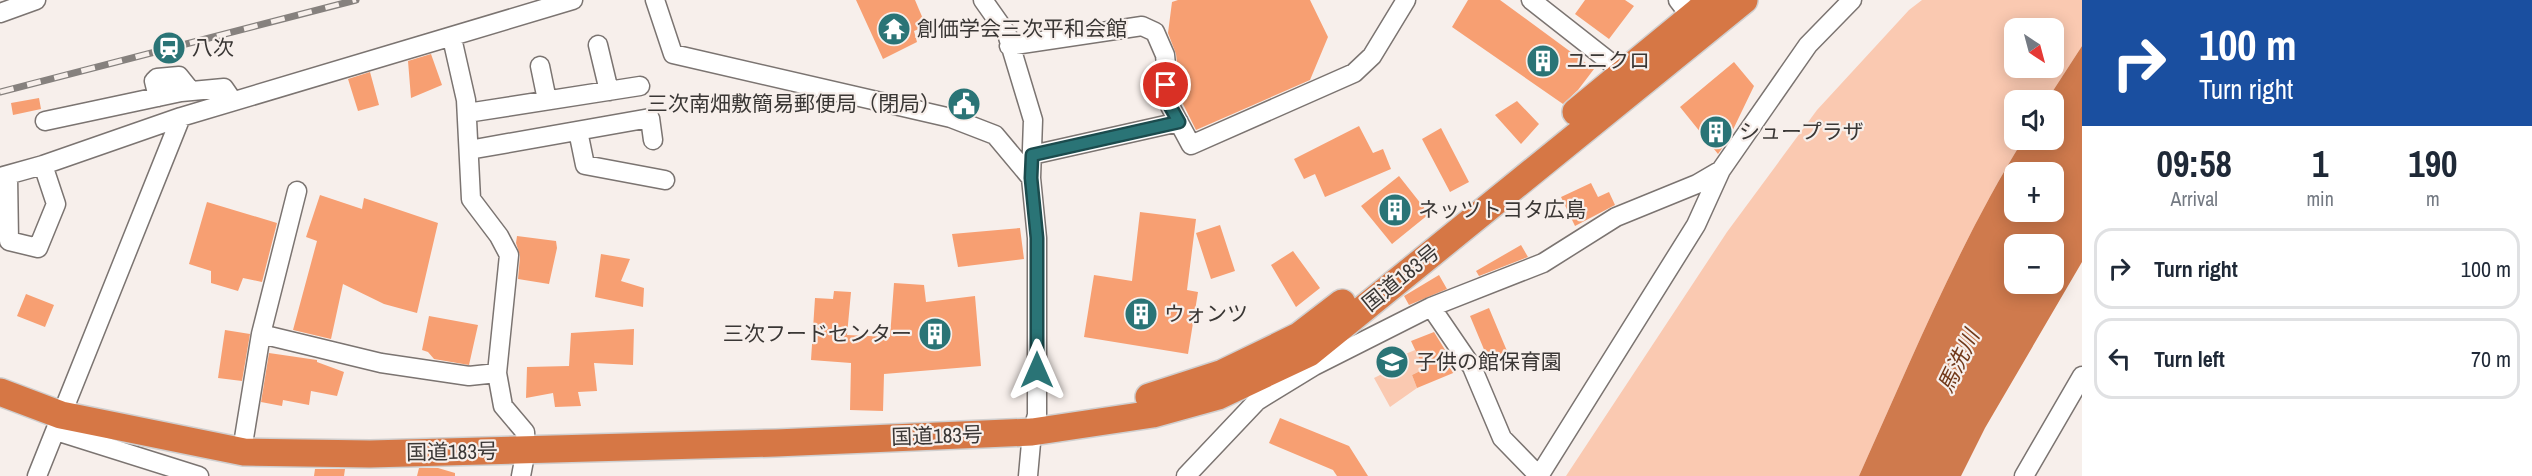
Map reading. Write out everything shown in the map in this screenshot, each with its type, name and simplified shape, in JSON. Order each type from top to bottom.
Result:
[{"type":"highway","name":"国道183号","points":[[1307,352],[1448,218],[1624,73],[1685,8],[1712,0]]},
{"type":"highway","name":"国道183号","points":[[0,392],[62,416],[244,452],[524,453],[1035,423],[1145,398],[1223,373],[1307,352],[1744,0]]},
{"type":"highway","name":"国道183号","points":[[0,376],[62,416],[244,438],[365,438],[524,453]]},
{"type":"street","points":[[0,13],[36,0]]},
{"type":"street","points":[[43,165],[56,204],[38,248],[9,241],[4,176],[43,165],[181,117],[452,38],[573,0]]},
{"type":"street","points":[[655,0],[673,54],[951,118],[995,135],[1031,178]]},
{"type":"street","points":[[983,0],[1007,34],[1033,120],[1031,178],[1037,238],[1035,423],[1028,476]]},
{"type":"street","points":[[1009,46],[1143,26],[1155,32],[1165,55],[1170,106],[1191,145],[1354,73],[1372,56],[1406,0]]},
{"type":"street","points":[[1531,0],[1624,73]]},
{"type":"street","points":[[1431,307],[1472,367],[1502,438],[1539,476],[1690,234],[1720,170],[1808,45],[1852,0]]},
{"type":"street","points":[[452,38],[467,113],[471,199],[499,236],[509,255],[497,373],[502,406],[524,453]]},
{"type":"street","points":[[598,45],[609,91]]},
{"type":"street","points":[[540,66],[547,100]]},
{"type":"street","points":[[467,113],[640,86]]},
{"type":"street","points":[[45,121],[191,91],[224,88],[233,101]]},
{"type":"street","points":[[37,476],[181,117]]},
{"type":"street","points":[[469,150],[650,118],[653,140]]},
{"type":"street","points":[[1032,155],[1179,122]]},
{"type":"street","points":[[578,131],[585,165],[665,180]]},
{"type":"street","points":[[1186,476],[1307,352],[1543,263],[1616,217],[1697,184],[1720,170]]},
{"type":"street","points":[[244,438],[261,334],[297,191]]},
{"type":"street","points":[[261,334],[381,363],[469,376],[497,373]]},
{"type":"street","points":[[2024,476],[2082,376]]},
{"type":"street","points":[[2060,413],[2082,401]]},
{"type":"street","points":[[62,416],[199,476]]},
{"type":"shaded area","points":[[1922,0],[2082,0],[2082,46],[2064,74],[2064,18],[2004,18],[2004,78],[2061,78],[2053,90],[2004,90],[2004,150],[2017,150],[2010,162],[2004,162],[2004,172],[1956,263],[1859,476],[1566,476],[1727,232],[1817,110],[1909,10]]},
{"type":"shaded area","points":[[1415,350],[1424,369],[1412,375],[1417,388],[1390,407],[1374,378],[1390,370],[1386,362]]},
{"type":"water","name":"馬洗川","points":[[2082,46],[2082,262],[2064,293],[2064,234],[2004,234],[2004,294],[2063,294],[1985,428],[1961,476],[1859,476],[1956,263],[2004,172],[2004,222],[2064,222],[2064,162],[2010,162],[2017,150],[2064,150],[2064,90],[2053,90],[2061,78],[2064,78],[2064,74]]},
{"type":"building","name":"創価学会三次平和会館","points":[[856,0],[915,0],[926,26],[914,31],[917,42],[883,59]]},
{"type":"building","points":[[1178,0],[1310,0],[1328,37],[1310,80],[1196,130],[1181,100],[1176,54],[1168,33],[1172,2]]},
{"type":"building","name":"ユニクロ","points":[[1468,0],[1500,0],[1594,69],[1578,90],[1563,104],[1452,27]]},
{"type":"building","points":[[1585,0],[1625,0],[1634,6],[1609,39],[1575,14]]},
{"type":"building","points":[[431,54],[442,85],[411,98],[408,61]]},
{"type":"building","name":"シュープラザ","points":[[1734,62],[1754,86],[1728,140],[1718,154],[1680,107]]},
{"type":"building","points":[[370,72],[379,105],[358,111],[348,79]]},
{"type":"building","points":[[39,98],[41,109],[13,115],[11,103]]},
{"type":"building","points":[[1517,101],[1539,124],[1521,144],[1495,115]]},
{"type":"building","points":[[1359,126],[1373,153],[1383,149],[1391,169],[1325,197],[1315,174],[1304,179],[1294,159]]},
{"type":"building","points":[[1441,128],[1469,182],[1450,192],[1422,139]]},
{"type":"building","name":"ネッツトヨタ広島","points":[[1399,176],[1429,214],[1392,244],[1361,206]]},
{"type":"building","points":[[1591,183],[1598,197],[1609,192],[1615,205],[1575,226],[1561,197]]},
{"type":"building","points":[[320,195],[362,209],[364,198],[438,223],[417,313],[384,304],[343,284],[331,339],[293,330],[317,241],[306,237]]},
{"type":"building","points":[[207,202],[277,223],[262,282],[243,278],[238,291],[211,283],[211,271],[189,264]]},
{"type":"building","name":"ウォンツ","points":[[1140,212],[1196,219],[1187,290],[1198,292],[1188,354],[1084,337],[1094,275],[1132,281]]},
{"type":"building","points":[[1220,225],[1235,271],[1211,279],[1196,233]]},
{"type":"building","points":[[1020,228],[1024,259],[958,267],[952,234]]},
{"type":"building","points":[[517,236],[556,241],[557,248],[549,284],[518,279],[520,256],[516,243]]},
{"type":"building","points":[[1521,245],[1528,257],[1479,276],[1476,271]]},
{"type":"building","points":[[1293,251],[1320,288],[1296,307],[1271,265]]},
{"type":"building","points":[[601,254],[630,259],[621,281],[644,288],[643,307],[595,297]]},
{"type":"building","points":[[1439,275],[1447,289],[1409,305],[1404,296]]},
{"type":"building","points":[[894,283],[924,285],[926,302],[975,296],[981,366],[884,374],[883,411],[850,410],[851,363],[811,360],[815,298],[833,299],[834,291],[851,292],[847,335],[890,337]]},
{"type":"building","points":[[26,294],[54,305],[45,327],[17,316]]},
{"type":"building","points":[[1489,308],[1507,351],[1488,359],[1470,316]]},
{"type":"building","points":[[429,316],[478,325],[469,365],[434,359],[428,352],[422,350]]},
{"type":"building","points":[[634,329],[633,365],[594,363],[597,391],[578,392],[581,406],[555,407],[553,393],[526,398],[527,367],[569,366],[571,333]]},
{"type":"building","points":[[225,330],[250,334],[242,381],[218,378]]},
{"type":"building","points":[[1434,332],[1458,371],[1417,388],[1412,375],[1424,369],[1411,341]]},
{"type":"building","points":[[269,353],[317,360],[317,362],[344,372],[337,396],[311,391],[309,405],[283,400],[282,406],[261,402]]},
{"type":"building","points":[[1280,418],[1349,446],[1368,476],[1337,476],[1333,470],[1269,443]]},
{"type":"building","points":[[419,468],[438,468],[455,473],[455,476],[417,476]]},
{"type":"building","points":[[315,469],[345,469],[344,476],[314,476]]},
{"type":"railway","points":[[0,92],[356,0]]},
{"type":"place","name":"創価学会三次平和会館","points":[[894,29]]},
{"type":"place","name":"八次","points":[[169,48]]},
{"type":"place","name":"ユニクロ","points":[[1543,61]]},
{"type":"place","name":"三次南畑敷簡易郵便局（閉局）","points":[[964,104]]},
{"type":"place","name":"シュープラザ","points":[[1716,132]]},
{"type":"place","name":"ネッツトヨタ広島","points":[[1395,210]]},
{"type":"place","name":"ウォンツ","points":[[1141,314]]},
{"type":"place","name":"三次フードセンター","points":[[935,334]]},
{"type":"place","name":"子供の館保育園","points":[[1392,362]]},
{"type":"route","points":[[1037,370],[1037,238],[1031,178],[1032,155],[1179,122],[1170,106],[1166,85]]}]
